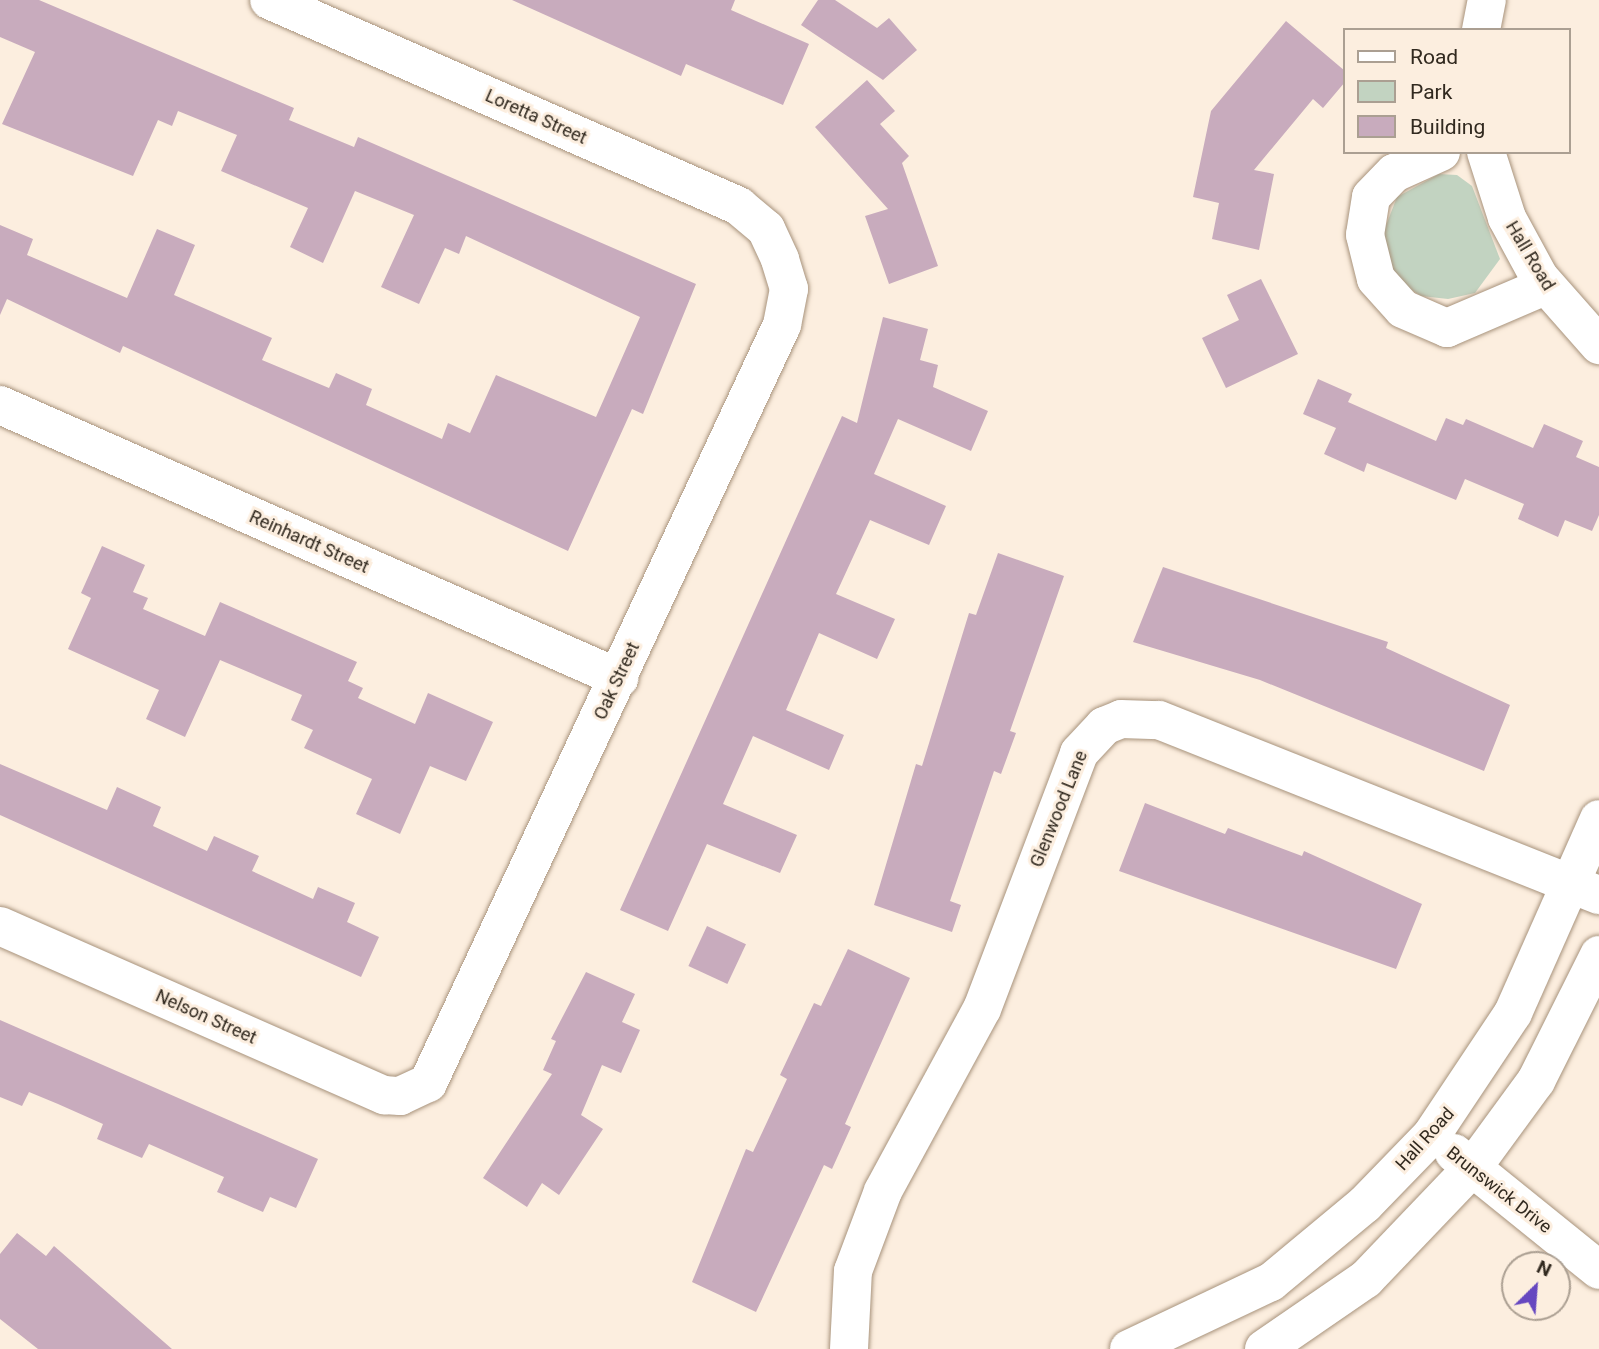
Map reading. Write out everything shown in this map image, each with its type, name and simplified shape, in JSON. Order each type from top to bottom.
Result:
[{"type":"street","name":"Loretta Street","points":[[270,0],[739,206],[765,229],[780,260]]},
{"type":"street","points":[[1481,28],[1487,0]]},
{"type":"street","points":[[1437,154],[1394,173],[1371,197],[1365,235],[1376,279],[1403,309],[1447,328],[1545,286]]},
{"type":"street","name":"Hall Road","points":[[1487,154],[1507,218],[1545,286],[1599,345]]},
{"type":"street","name":"Oak Street","points":[[415,1092],[438,1071],[782,325],[789,289],[780,260]]},
{"type":"street","name":"Reinhardt Street","points":[[0,405],[619,678]]},
{"type":"street","name":"Glenwood Lane","points":[[849,1349],[853,1271],[883,1191],[982,1009],[1079,753],[1104,726],[1121,719],[1159,720],[1584,889]]},
{"type":"street","name":"Hall Road","points":[[1129,1349],[1271,1282],[1365,1204],[1431,1136],[1513,1013],[1584,889],[1599,818]]},
{"type":"street","name":"Nelson Street","points":[[0,926],[384,1095],[415,1092]]},
{"type":"street","points":[[1264,1349],[1366,1279],[1473,1167],[1536,1081],[1599,955]]},
{"type":"street","name":"Brunswick Drive","points":[[1431,1136],[1599,1270]]},
{"type":"green space","points":[[1439,174],[1457,175],[1472,186],[1500,259],[1475,293],[1448,299],[1421,296],[1404,285],[1390,268],[1383,233],[1397,197]]},
{"type":"building","points":[[0,0],[39,0],[294,108],[289,120],[354,147],[358,137],[696,284],[643,414],[632,409],[568,551],[123,346],[120,353],[7,299],[0,315],[0,225],[33,239],[27,255],[127,298],[157,229],[195,245],[174,295],[272,338],[262,360],[329,388],[336,373],[372,389],[366,405],[442,439],[448,423],[470,433],[496,375],[596,417],[640,317],[466,236],[459,254],[445,248],[419,304],[381,287],[414,215],[355,191],[323,263],[290,247],[308,208],[221,171],[237,135],[178,111],[172,126],[158,120],[133,176],[2,124],[35,52],[0,37]]},
{"type":"building","points":[[512,0],[735,0],[731,10],[809,44],[783,105],[686,64],[681,76]]},
{"type":"building","points":[[818,0],[835,0],[877,28],[889,18],[917,50],[883,80],[801,25]]},
{"type":"building","points":[[1286,21],[1344,70],[1344,83],[1323,108],[1313,99],[1254,170],[1274,174],[1259,250],[1212,239],[1219,203],[1193,197],[1211,111]]},
{"type":"building","points":[[867,80],[895,111],[880,124],[909,156],[902,163],[938,266],[889,284],[865,216],[888,209],[815,127]]},
{"type":"building","points":[[1261,279],[1298,354],[1226,388],[1202,338],[1239,320],[1227,295]]},
{"type":"building","points":[[883,317],[928,329],[920,360],[938,365],[933,387],[988,411],[971,451],[898,419],[874,474],[946,506],[929,545],[870,520],[836,594],[895,619],[877,659],[819,633],[786,710],[844,735],[829,770],[753,736],[723,804],[797,835],[780,873],[707,844],[668,931],[620,910],[842,416],[857,423]]},
{"type":"building","points":[[1318,379],[1352,394],[1348,402],[1436,441],[1446,418],[1463,425],[1466,419],[1533,448],[1544,424],[1583,441],[1576,457],[1599,467],[1599,515],[1592,531],[1565,520],[1558,537],[1518,519],[1524,504],[1465,479],[1456,500],[1367,463],[1364,472],[1324,454],[1336,428],[1303,414]]},
{"type":"building","points":[[102,546],[145,565],[133,592],[148,598],[143,609],[205,636],[220,602],[357,662],[348,681],[363,688],[358,698],[415,724],[428,693],[493,722],[466,781],[430,766],[400,834],[356,814],[372,779],[304,748],[313,730],[291,720],[302,695],[220,660],[185,737],[146,719],[159,690],[68,649],[91,598],[81,593]]},
{"type":"building","points":[[998,553],[1064,576],[1010,731],[1016,733],[1001,774],[994,771],[950,901],[961,905],[952,932],[874,905],[916,764],[922,766],[969,613],[976,615]]},
{"type":"building","points":[[1163,567],[1388,642],[1386,648],[1510,705],[1484,771],[1260,680],[1133,642]]},
{"type":"building","points":[[0,764],[107,810],[117,787],[161,807],[153,826],[207,851],[214,836],[259,856],[252,871],[313,899],[318,887],[355,903],[347,922],[379,937],[361,977],[0,815]]},
{"type":"building","points":[[1145,803],[1225,834],[1228,828],[1302,856],[1304,851],[1422,904],[1396,969],[1119,871]]},
{"type":"building","points":[[707,926],[746,944],[727,984],[688,966]]},
{"type":"building","points":[[848,949],[910,978],[845,1124],[851,1127],[832,1169],[824,1165],[756,1312],[692,1282],[746,1149],[753,1152],[787,1079],[780,1075],[814,1003],[821,1006]]},
{"type":"building","points":[[586,972],[635,994],[622,1022],[640,1030],[621,1073],[602,1065],[581,1115],[603,1129],[559,1195],[542,1183],[527,1207],[483,1178],[552,1074],[543,1070],[556,1041],[551,1039]]},
{"type":"building","points":[[0,1020],[318,1159],[296,1208],[270,1197],[263,1212],[217,1192],[224,1177],[149,1144],[142,1158],[97,1139],[103,1124],[58,1104],[29,1092],[22,1106],[0,1097]]},
{"type":"building","points":[[17,1233],[46,1256],[54,1246],[172,1349],[38,1349],[0,1319],[0,1254]]}]
